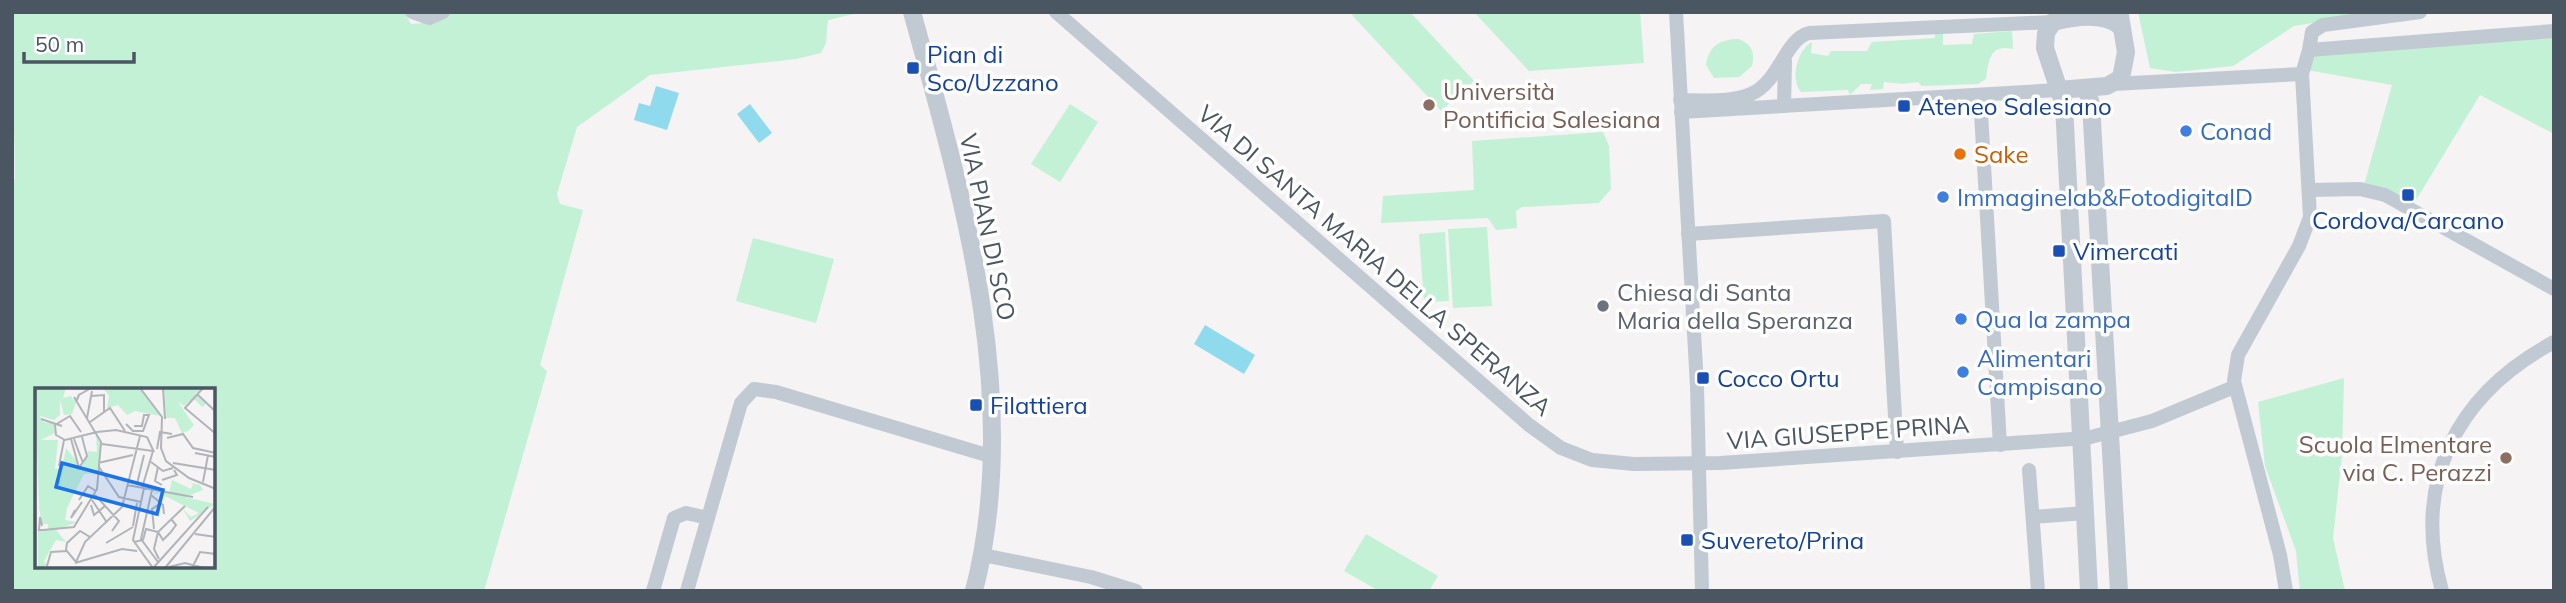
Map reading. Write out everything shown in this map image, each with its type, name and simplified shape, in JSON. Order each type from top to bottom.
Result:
[{"type":"street","points":[[412,12],[429,18],[443,12]]},
{"type":"street","name":"VIA PIAN DI SCO","points":[[912,12],[977,279],[989,369],[990,456],[983,555],[974,591]]},
{"type":"street","name":"VIA DI SANTA MARIA DELLA SPERANZA","points":[[1056,12],[1551,442],[1578,457],[1599,462],[1698,464]]},
{"type":"street","points":[[1676,12],[1702,591]]},
{"type":"street","points":[[2286,591],[2280,555],[2234,387],[2238,355],[2308,225],[2311,210],[2302,74],[2312,32],[2323,25],[2420,12]]},
{"type":"street","points":[[1681,106],[1751,94],[1764,85],[1785,60],[1793,44],[1804,34],[1915,19],[2053,22],[2094,15],[2111,20],[2120,19],[2126,61],[2121,78],[2113,84]]},
{"type":"street","points":[[2053,22],[2046,33],[2045,48],[2064,105],[2089,591]]},
{"type":"street","points":[[2309,50],[2554,31]]},
{"type":"street","points":[[1784,106],[1785,60]]},
{"type":"street","points":[[1681,106],[1784,106],[2302,74]]},
{"type":"street","points":[[2086,88],[2091,104],[2119,591]]},
{"type":"street","points":[[1980,95],[2000,445]]},
{"type":"street","points":[[2309,190],[2360,189],[2385,195],[2554,289]]},
{"type":"street","points":[[1688,234],[1884,222],[1898,452]]},
{"type":"street","points":[[2441,591],[2433,545],[2433,510],[2438,479],[2448,448],[2463,419],[2489,387],[2512,366],[2554,342]]},
{"type":"street","name":"VIA GIUSEPPE PRINA","points":[[1698,464],[2081,439],[2109,434],[2166,416],[2234,387]]},
{"type":"street","points":[[687,591],[741,403],[750,391],[763,388],[990,456]]},
{"type":"street","points":[[2029,470],[2038,591]]},
{"type":"street","points":[[653,591],[674,518],[686,513],[708,518]]},
{"type":"street","points":[[2033,517],[2085,513]]},
{"type":"street","points":[[983,555],[1091,577],[1136,591]]},
{"type":"green space","points":[[12,12],[404,12],[411,24],[436,22],[451,12],[862,12],[828,20],[826,43],[821,53],[796,59],[650,75],[577,127],[557,194],[560,204],[583,210],[540,365],[547,371],[484,591],[12,591],[12,180],[15,179]]},
{"type":"green space","points":[[1355,12],[1410,12],[1474,81],[1441,111],[1352,15]]},
{"type":"green space","points":[[1474,12],[1640,12],[1644,63],[1529,71]]},
{"type":"green space","points":[[2138,12],[2382,12],[2294,26],[2233,66],[2176,72],[2150,68]]},
{"type":"green space","points":[[2012,31],[2013,49],[1999,49],[1992,55],[1986,79],[1978,84],[1922,86],[1918,82],[1884,82],[1883,89],[1870,90],[1872,84],[1861,84],[1850,95],[1848,90],[1801,92],[1796,80],[1799,58],[1812,42],[1811,53],[1828,56],[1831,51],[1867,51],[1872,42],[1935,38],[1935,34],[1943,34],[1943,45],[1972,44],[1974,34]]},
{"type":"green space","points":[[2554,35],[2554,134],[2480,95],[2413,205],[2364,185],[2392,85],[2307,70],[2311,53]]},
{"type":"green space","points":[[1739,39],[1752,50],[1752,66],[1739,77],[1714,78],[1706,65],[1709,53],[1721,42]]},
{"type":"green space","points":[[1070,104],[1098,122],[1060,182],[1031,164]]},
{"type":"green space","points":[[1603,132],[1609,146],[1611,189],[1599,203],[1522,207],[1516,211],[1517,228],[1496,230],[1488,218],[1381,223],[1383,196],[1474,190],[1472,141]]},
{"type":"green space","points":[[1487,227],[1492,306],[1453,308],[1448,229]]},
{"type":"green space","points":[[1445,232],[1449,301],[1424,302],[1419,234]]},
{"type":"green space","points":[[753,238],[834,259],[816,323],[736,301]]},
{"type":"green space","points":[[2344,378],[2342,456],[2333,538],[2345,591],[2300,591],[2296,551],[2265,466],[2258,402]]},
{"type":"green space","points":[[1366,534],[1438,576],[1429,591],[1379,591],[1344,571]]},
{"type":"water","points":[[656,86],[679,93],[667,130],[634,120],[639,103],[650,106]]},
{"type":"water","points":[[750,104],[772,133],[759,143],[737,114]]},
{"type":"water","points":[[1205,325],[1255,355],[1244,374],[1194,344]]},
{"type":"place","name":"Pian di Sco/Uzzano","points":[[913,68]]},
{"type":"place","name":"Università Pontificia Salesiana","points":[[1429,105]]},
{"type":"place","name":"Ateneo Salesiano","points":[[1904,106]]},
{"type":"place","name":"Conad","points":[[2186,131]]},
{"type":"place","name":"Sake","points":[[1960,154]]},
{"type":"place","name":"Cordova/Carcano","points":[[2408,195]]},
{"type":"place","name":"Immaginelab&FotodigitalD","points":[[1943,197]]},
{"type":"place","name":"Vimercati","points":[[2059,251]]},
{"type":"place","name":"Chiesa di Santa Maria della Speranza","points":[[1603,306]]},
{"type":"place","name":"Qua la zampa","points":[[1961,319]]},
{"type":"place","name":"Alimentari Campisano","points":[[1963,372]]},
{"type":"place","name":"Cocco Ortu","points":[[1703,378]]},
{"type":"place","name":"Filattiera","points":[[976,405]]},
{"type":"place","name":"Scuola Elmentare via C. Perazzi","points":[[2506,458]]},
{"type":"place","name":"Suvereto/Prina","points":[[1687,540]]}]
